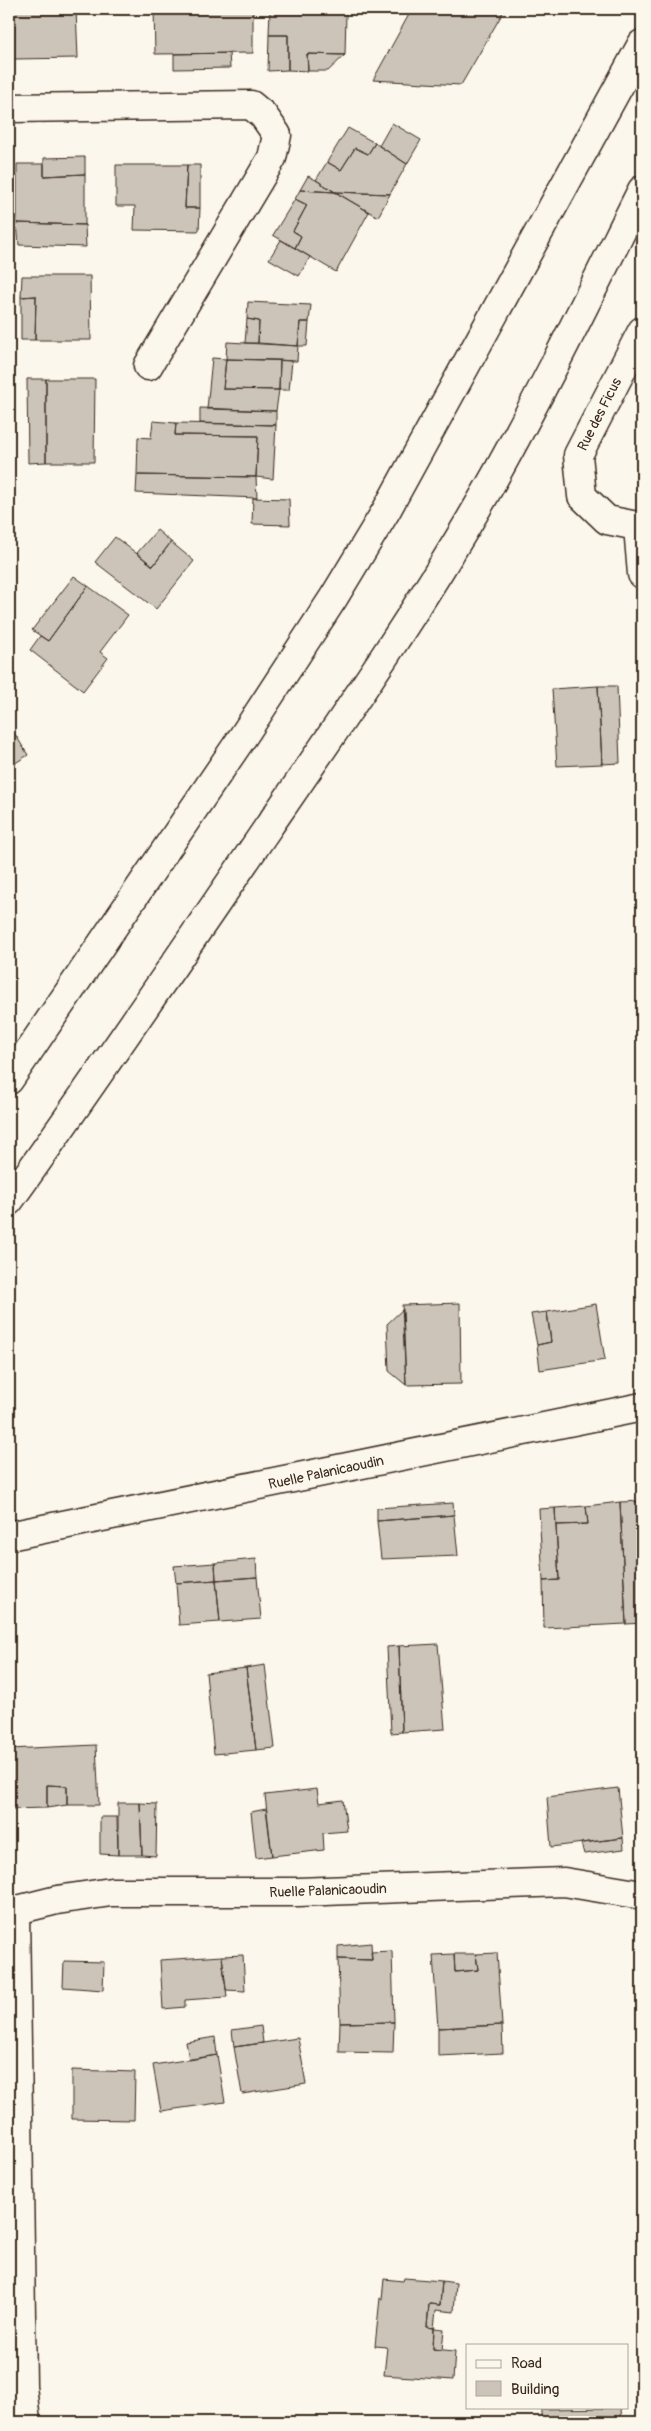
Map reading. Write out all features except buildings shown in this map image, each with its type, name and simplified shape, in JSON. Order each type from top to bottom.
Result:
[{"type":"main road","points":[[9,1080],[244,735],[386,511],[642,44]]},
{"type":"main road","points":[[9,108],[251,105],[263,115],[277,135],[272,158],[148,366]]},
{"type":"main road","points":[[9,1202],[96,1080],[339,725],[438,572],[493,479],[642,190]]},
{"type":"main road","name":"Rue des Ficus","points":[[642,331],[578,455],[582,496],[607,520],[640,527],[642,574]]},
{"type":"main road","name":"Ruelle Palanicaoudin","points":[[9,1536],[642,1407]]},
{"type":"main road","name":"Ruelle Palanicaoudin","points":[[26,2422],[22,2386],[12,1912],[57,1900],[111,1892],[298,1892],[564,1882],[642,1895]]}]
